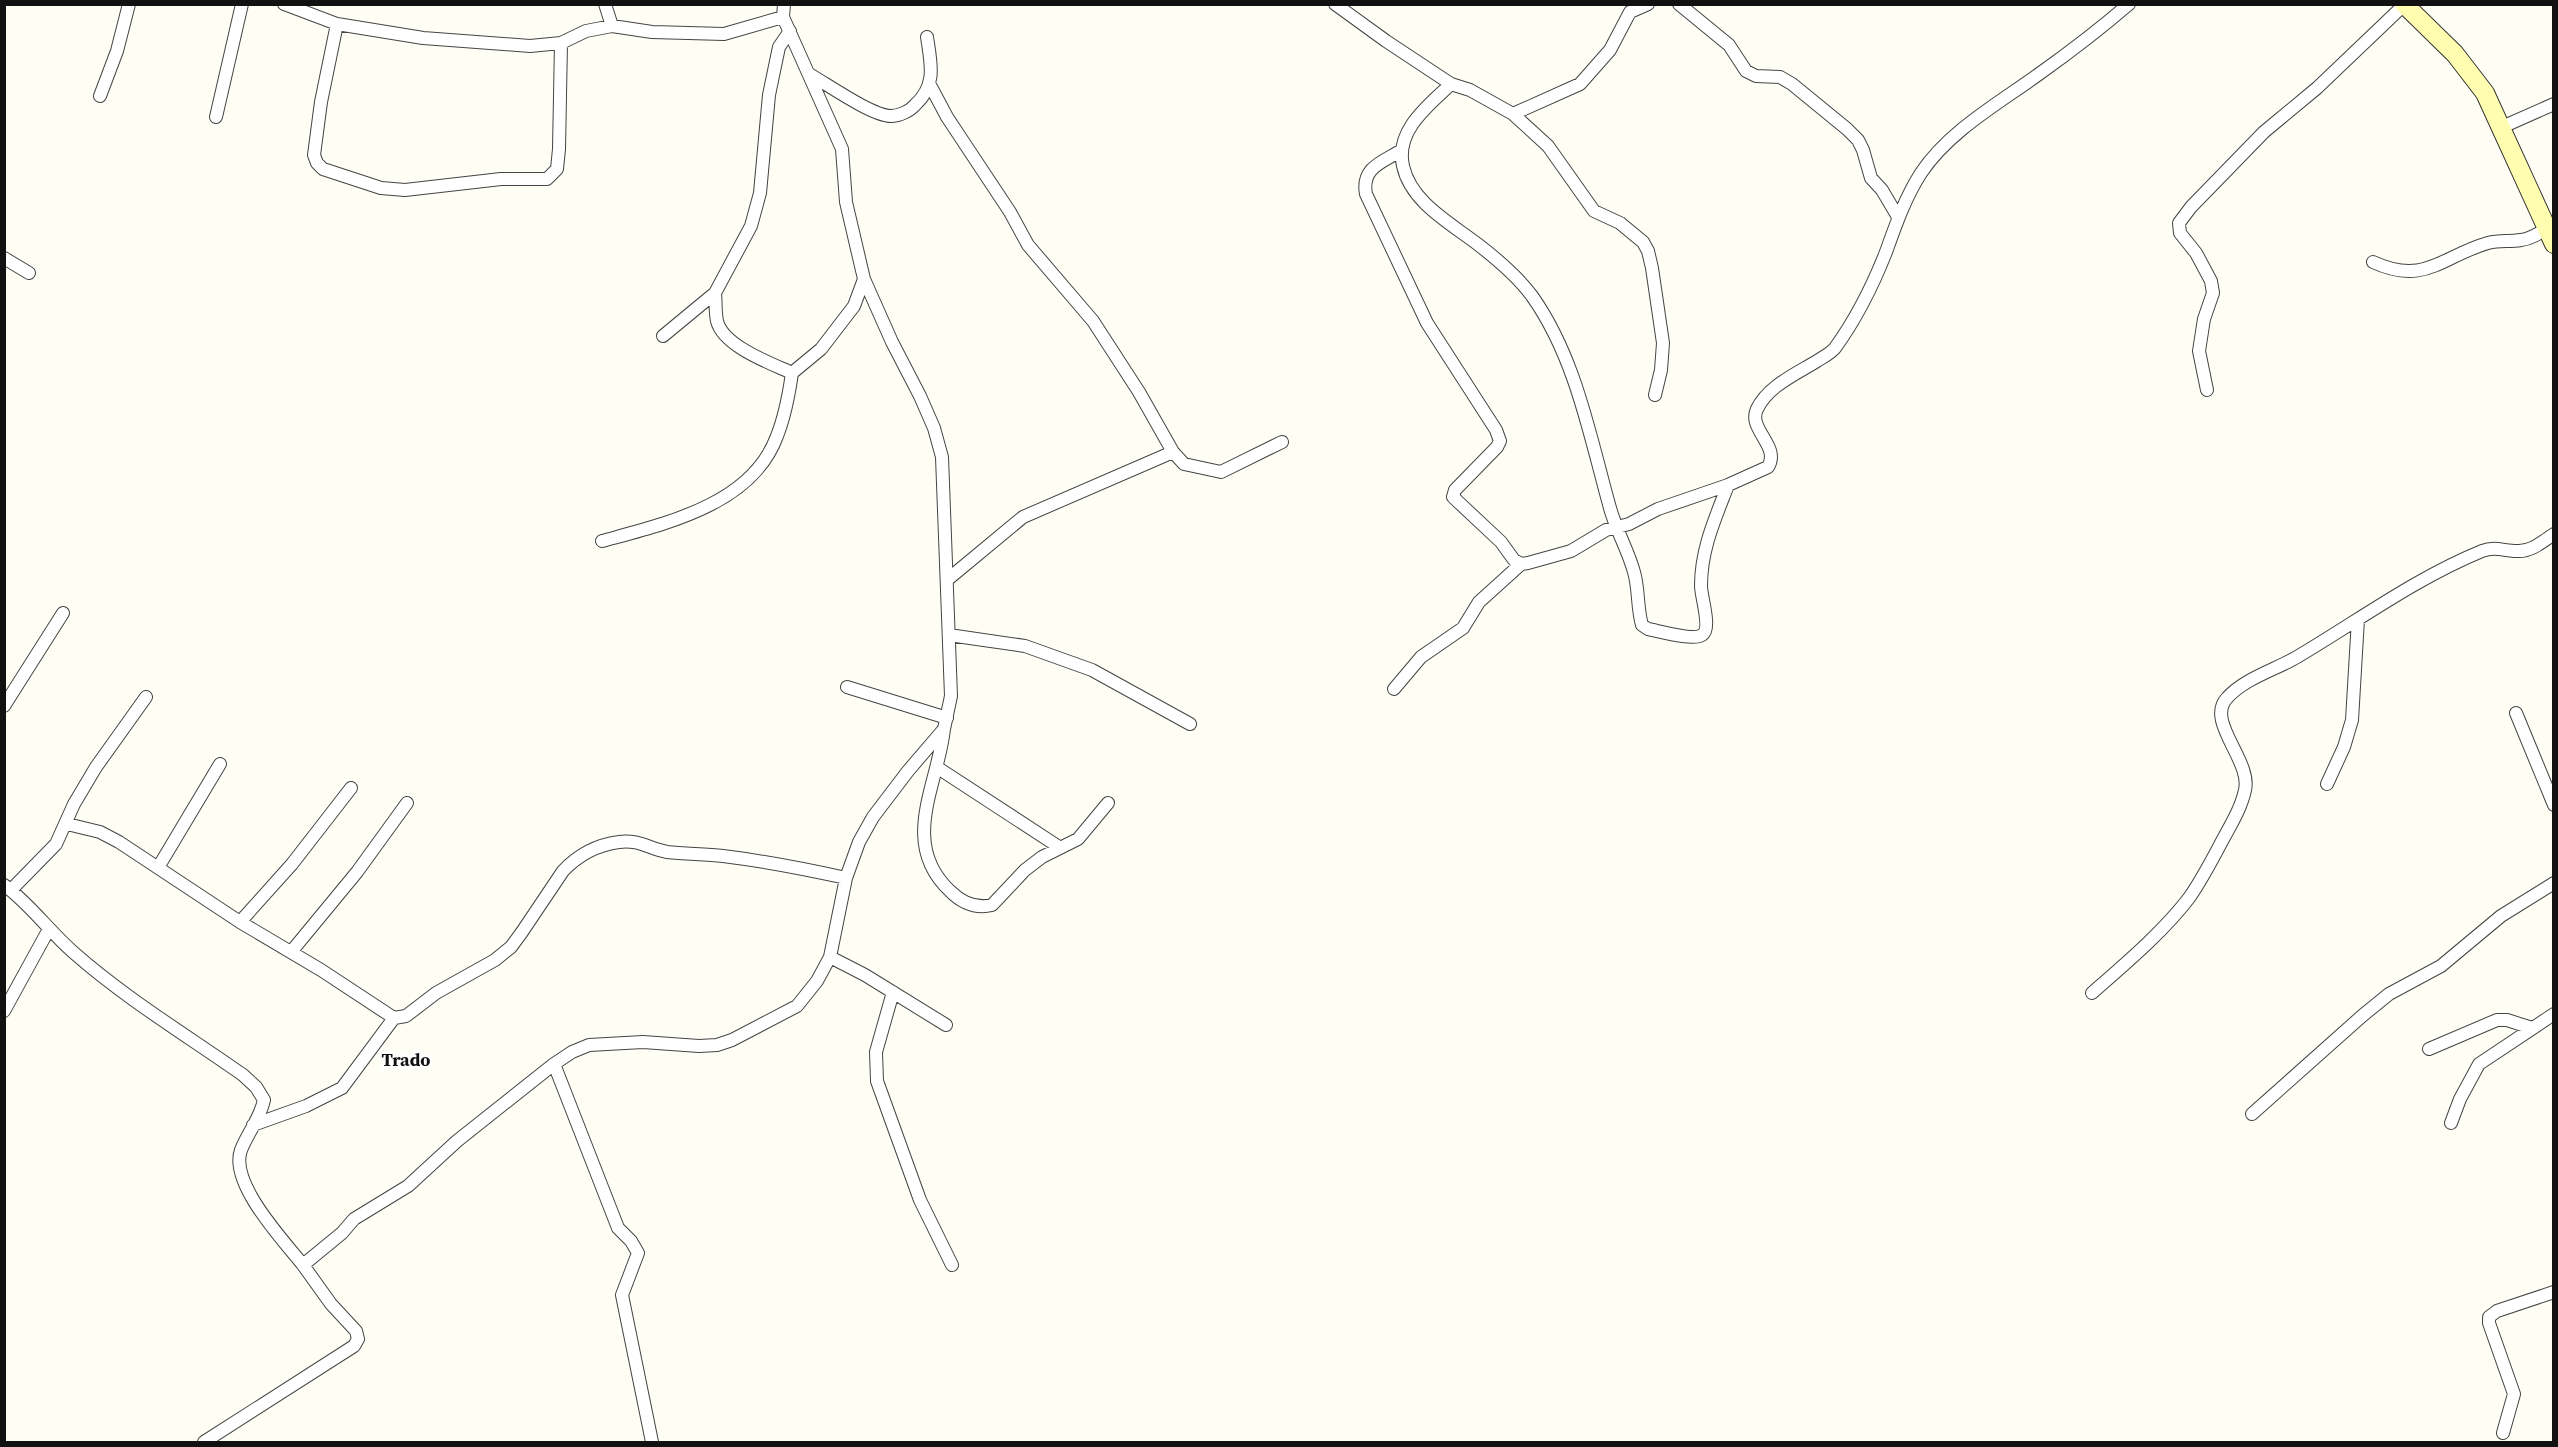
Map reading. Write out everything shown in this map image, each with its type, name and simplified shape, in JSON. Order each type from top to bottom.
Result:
[{"type":"main road","points":[[2404,5],[2466,67],[2485,93],[2550,237]]},
{"type":"street","points":[[100,96],[117,51],[129,4]]},
{"type":"street","points":[[216,117],[242,4]]},
{"type":"street","points":[[284,4],[337,24],[423,38],[530,46],[561,43],[586,31],[612,26],[652,32],[724,34],[784,11],[790,31],[842,149],[846,202],[864,279],[933,428],[942,457],[951,696],[938,768],[922,826],[926,848],[937,875],[960,900],[973,906],[992,905],[1025,870],[1059,847],[1078,839],[1108,803]]},
{"type":"street","points":[[605,4],[612,26]]},
{"type":"street","points":[[1335,4],[1451,84],[1470,90],[1514,114],[1548,146],[1594,212],[1632,231],[1648,251],[1664,343],[1655,395]]},
{"type":"street","points":[[1514,114],[1580,84],[1611,50],[1630,12],[1648,4]]},
{"type":"street","points":[[1680,4],[1729,45],[1746,71],[1756,76],[1780,77],[1792,84],[1847,129],[1863,150],[1871,178],[1882,190],[1898,217]]},
{"type":"street","points":[[1394,689],[1421,657],[1463,628],[1479,602],[1521,564],[1571,551],[1617,526],[1629,524],[1658,509],[1728,485],[1768,467],[1772,462],[1771,453],[1755,419],[1756,411],[1774,388],[1832,352],[1843,337],[1870,289],[1898,217],[1921,173],[1947,143],[2062,58],[2129,4]]},
{"type":"street","points":[[2207,390],[2199,351],[2204,320],[2213,293],[2211,281],[2196,253],[2180,233],[2179,223],[2191,207],[2264,132],[2324,82],[2404,5]]},
{"type":"street","points":[[337,24],[321,102],[314,155],[317,163],[323,169],[381,188],[405,190],[501,179],[547,179],[557,169],[561,43]]},
{"type":"street","points":[[663,336],[715,292],[751,226],[757,209],[769,94],[779,47],[790,31]]},
{"type":"street","points":[[809,74],[874,112],[891,117],[910,110],[924,97],[930,85],[932,72],[927,37]]},
{"type":"street","points":[[1451,84],[1409,128],[1402,150],[1402,164],[1408,180],[1432,210],[1506,268],[1531,296],[1551,328],[1582,405],[1617,526],[1634,571],[1642,626],[1659,631],[1701,636],[1705,633],[1707,627],[1701,590],[1704,549],[1728,485]]},
{"type":"street","points":[[930,85],[947,117],[1010,212],[1028,245],[1093,321],[1139,392],[1173,452],[1184,464],[1221,472],[1282,442]]},
{"type":"street","points":[[2502,127],[2553,104]]},
{"type":"street","points":[[1402,150],[1368,171],[1364,182],[1366,194],[1427,323],[1496,430],[1500,441],[1497,447],[1455,490],[1453,497],[1501,542],[1514,560],[1521,564]]},
{"type":"street","points":[[2373,262],[2391,270],[2403,272],[2421,270],[2435,267],[2468,250],[2500,240],[2519,241],[2550,237]]},
{"type":"street","points":[[4,258],[29,273]]},
{"type":"street","points":[[602,541],[676,521],[738,488],[757,469],[777,438],[788,402],[792,373],[821,350],[854,306],[864,279]]},
{"type":"street","points":[[715,292],[717,322],[724,334],[747,352],[792,373]]},
{"type":"street","points":[[947,580],[1023,517],[1173,452]]},
{"type":"street","points":[[2092,993],[2132,957],[2187,900],[2202,878],[2236,816],[2245,789],[2246,777],[2220,717],[2221,706],[2227,698],[2239,687],[2296,658],[2390,598],[2482,552],[2493,548],[2526,550],[2553,534]]},
{"type":"street","points":[[4,706],[63,613]]},
{"type":"street","points":[[2327,784],[2344,747],[2352,720],[2358,619]]},
{"type":"street","points":[[950,635],[1025,646],[1092,670],[1190,724]]},
{"type":"street","points":[[847,687],[946,724]]},
{"type":"street","points":[[146,697],[96,767],[74,804],[56,844],[8,887],[49,929],[100,974],[243,1075],[256,1087],[264,1100],[261,1116],[252,1126],[241,1151],[239,1162],[241,1174],[251,1195],[268,1220],[332,1304],[356,1331],[358,1339],[354,1346],[204,1443]]},
{"type":"street","points":[[2516,713],[2553,805]]},
{"type":"street","points":[[303,1264],[342,1233],[367,1209],[408,1186],[457,1141],[554,1064],[589,1045],[643,1042],[717,1045],[732,1040],[797,1006],[817,981],[830,957],[846,878],[859,842],[873,817],[946,724]]},
{"type":"street","points":[[159,867],[220,764]]},
{"type":"street","points":[[938,768],[1059,847]]},
{"type":"street","points":[[240,922],[292,864],[351,788]]},
{"type":"street","points":[[291,952],[357,872],[407,803]]},
{"type":"street","points":[[66,824],[100,832],[159,867],[240,922],[394,1018],[406,1016],[436,993],[495,960],[511,947],[572,861],[604,844],[636,841],[667,852],[782,864],[846,878]]},
{"type":"street","points":[[2252,1114],[2390,994],[2442,966],[2501,916],[2553,882]]},
{"type":"street","points":[[4,1011],[49,929]]},
{"type":"street","points":[[830,957],[946,1025]]},
{"type":"street","points":[[893,992],[876,1052],[877,1081],[920,1200],[952,1265]]},
{"type":"street","points":[[2451,1123],[2460,1099],[2479,1064],[2553,1014]]},
{"type":"street","points":[[252,1126],[306,1106],[342,1088],[394,1018]]},
{"type":"street","points":[[2429,1049],[2497,1020],[2507,1020],[2532,1028]]},
{"type":"street","points":[[554,1064],[618,1228],[632,1240],[638,1253],[622,1295],[652,1443]]},
{"type":"street","points":[[2503,1433],[2514,1394],[2489,1323],[2489,1317],[2497,1311],[2553,1292]]},
{"type":"district","name":"Trado","points":[[406,1060]]}]
